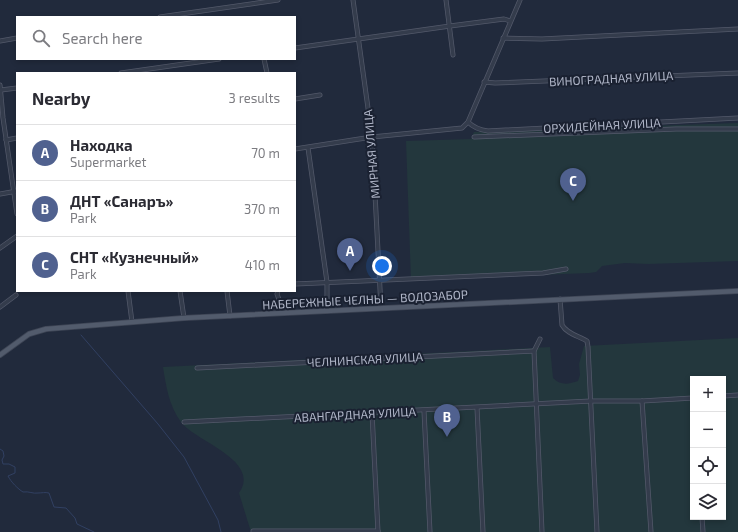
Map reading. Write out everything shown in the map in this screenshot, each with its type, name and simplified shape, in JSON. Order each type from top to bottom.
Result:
[{"type":"main road","name":"НАБЕРЕЖНЫЕ ЧЕЛНЫ — ВОДОЗАБОР","points":[[0,355],[29,334],[46,329],[184,318],[738,291]]},
{"type":"street","points":[[166,16],[254,2],[278,0]]},
{"type":"street","name":"МИРНАЯ УЛИЦА","points":[[353,0],[372,137],[381,308]]},
{"type":"street","points":[[446,0],[453,55]]},
{"type":"street","points":[[296,149],[372,137],[462,128],[468,122],[520,0]]},
{"type":"street","points":[[296,48],[504,19],[510,21]]},
{"type":"street","points":[[503,38],[542,39],[738,29]]},
{"type":"street","points":[[0,41],[16,38]]},
{"type":"street","points":[[128,72],[212,60]]},
{"type":"street","points":[[264,60],[267,72]]},
{"type":"street","name":"ВИНОГРАДНАЯ УЛИЦА","points":[[484,82],[495,83],[738,72]]},
{"type":"street","points":[[0,85],[3,118],[16,202]]},
{"type":"street","points":[[1,90],[16,88]]},
{"type":"street","points":[[296,99],[320,95]]},
{"type":"street","name":"ОРХИДЕЙНАЯ УЛИЦА","points":[[468,122],[478,129],[488,131],[738,118]]},
{"type":"street","points":[[474,137],[676,129],[738,129]]},
{"type":"street","points":[[6,140],[16,138]]},
{"type":"street","points":[[308,148],[327,282],[327,311]]},
{"type":"street","points":[[0,194],[15,191]]},
{"type":"street","points":[[0,248],[16,237]]},
{"type":"street","points":[[296,284],[543,273],[566,270]]},
{"type":"street","points":[[128,292],[132,322]]},
{"type":"street","points":[[180,292],[184,318]]},
{"type":"street","points":[[226,292],[230,316]]},
{"type":"street","points":[[278,292],[277,294],[284,313]]},
{"type":"street","points":[[0,307],[16,295]]},
{"type":"street","points":[[560,299],[562,325],[564,328],[587,342],[597,532]]},
{"type":"street","points":[[540,339],[534,351],[542,532]]},
{"type":"street","name":"ЧЕЛНИНСКАЯ УЛИЦА","points":[[197,368],[534,351]]},
{"type":"street","points":[[726,396],[738,395]]},
{"type":"street","name":"АВАНГАРДНАЯ УЛИЦА","points":[[184,422],[424,411],[536,404],[690,398]]},
{"type":"street","points":[[642,401],[651,532]]},
{"type":"street","points":[[477,408],[483,532]]},
{"type":"street","points":[[424,411],[430,532]]},
{"type":"street","points":[[253,530],[378,532],[372,413]]},
{"type":"street","points":[[702,520],[703,532]]},
{"type":"shaded area","points":[[738,123],[738,261],[648,264],[625,263],[602,266],[596,272],[589,273],[411,280],[406,141],[471,139],[474,132]]},
{"type":"shaded area","points":[[738,338],[738,532],[251,532],[239,493],[244,481],[241,471],[234,461],[224,452],[188,429],[181,422],[171,403],[163,367],[550,347],[553,378],[562,383],[568,383],[578,381],[580,375],[579,364],[584,346]]},
{"type":"waterway","points":[[81,335],[158,424],[184,457],[218,520],[221,532]]},
{"type":"waterway","points":[[0,449],[3,451],[3,464],[9,464],[15,467],[15,473],[8,476],[19,489],[23,492],[49,493],[54,507],[66,508],[75,518],[77,524],[94,532]]},
{"type":"place","name":"СНТ «Кузнечный»","points":[[573,201]]},
{"type":"place","name":"Находка","points":[[350,271]]},
{"type":"place","name":"ДНТ «Санаръ»","points":[[447,437]]}]
